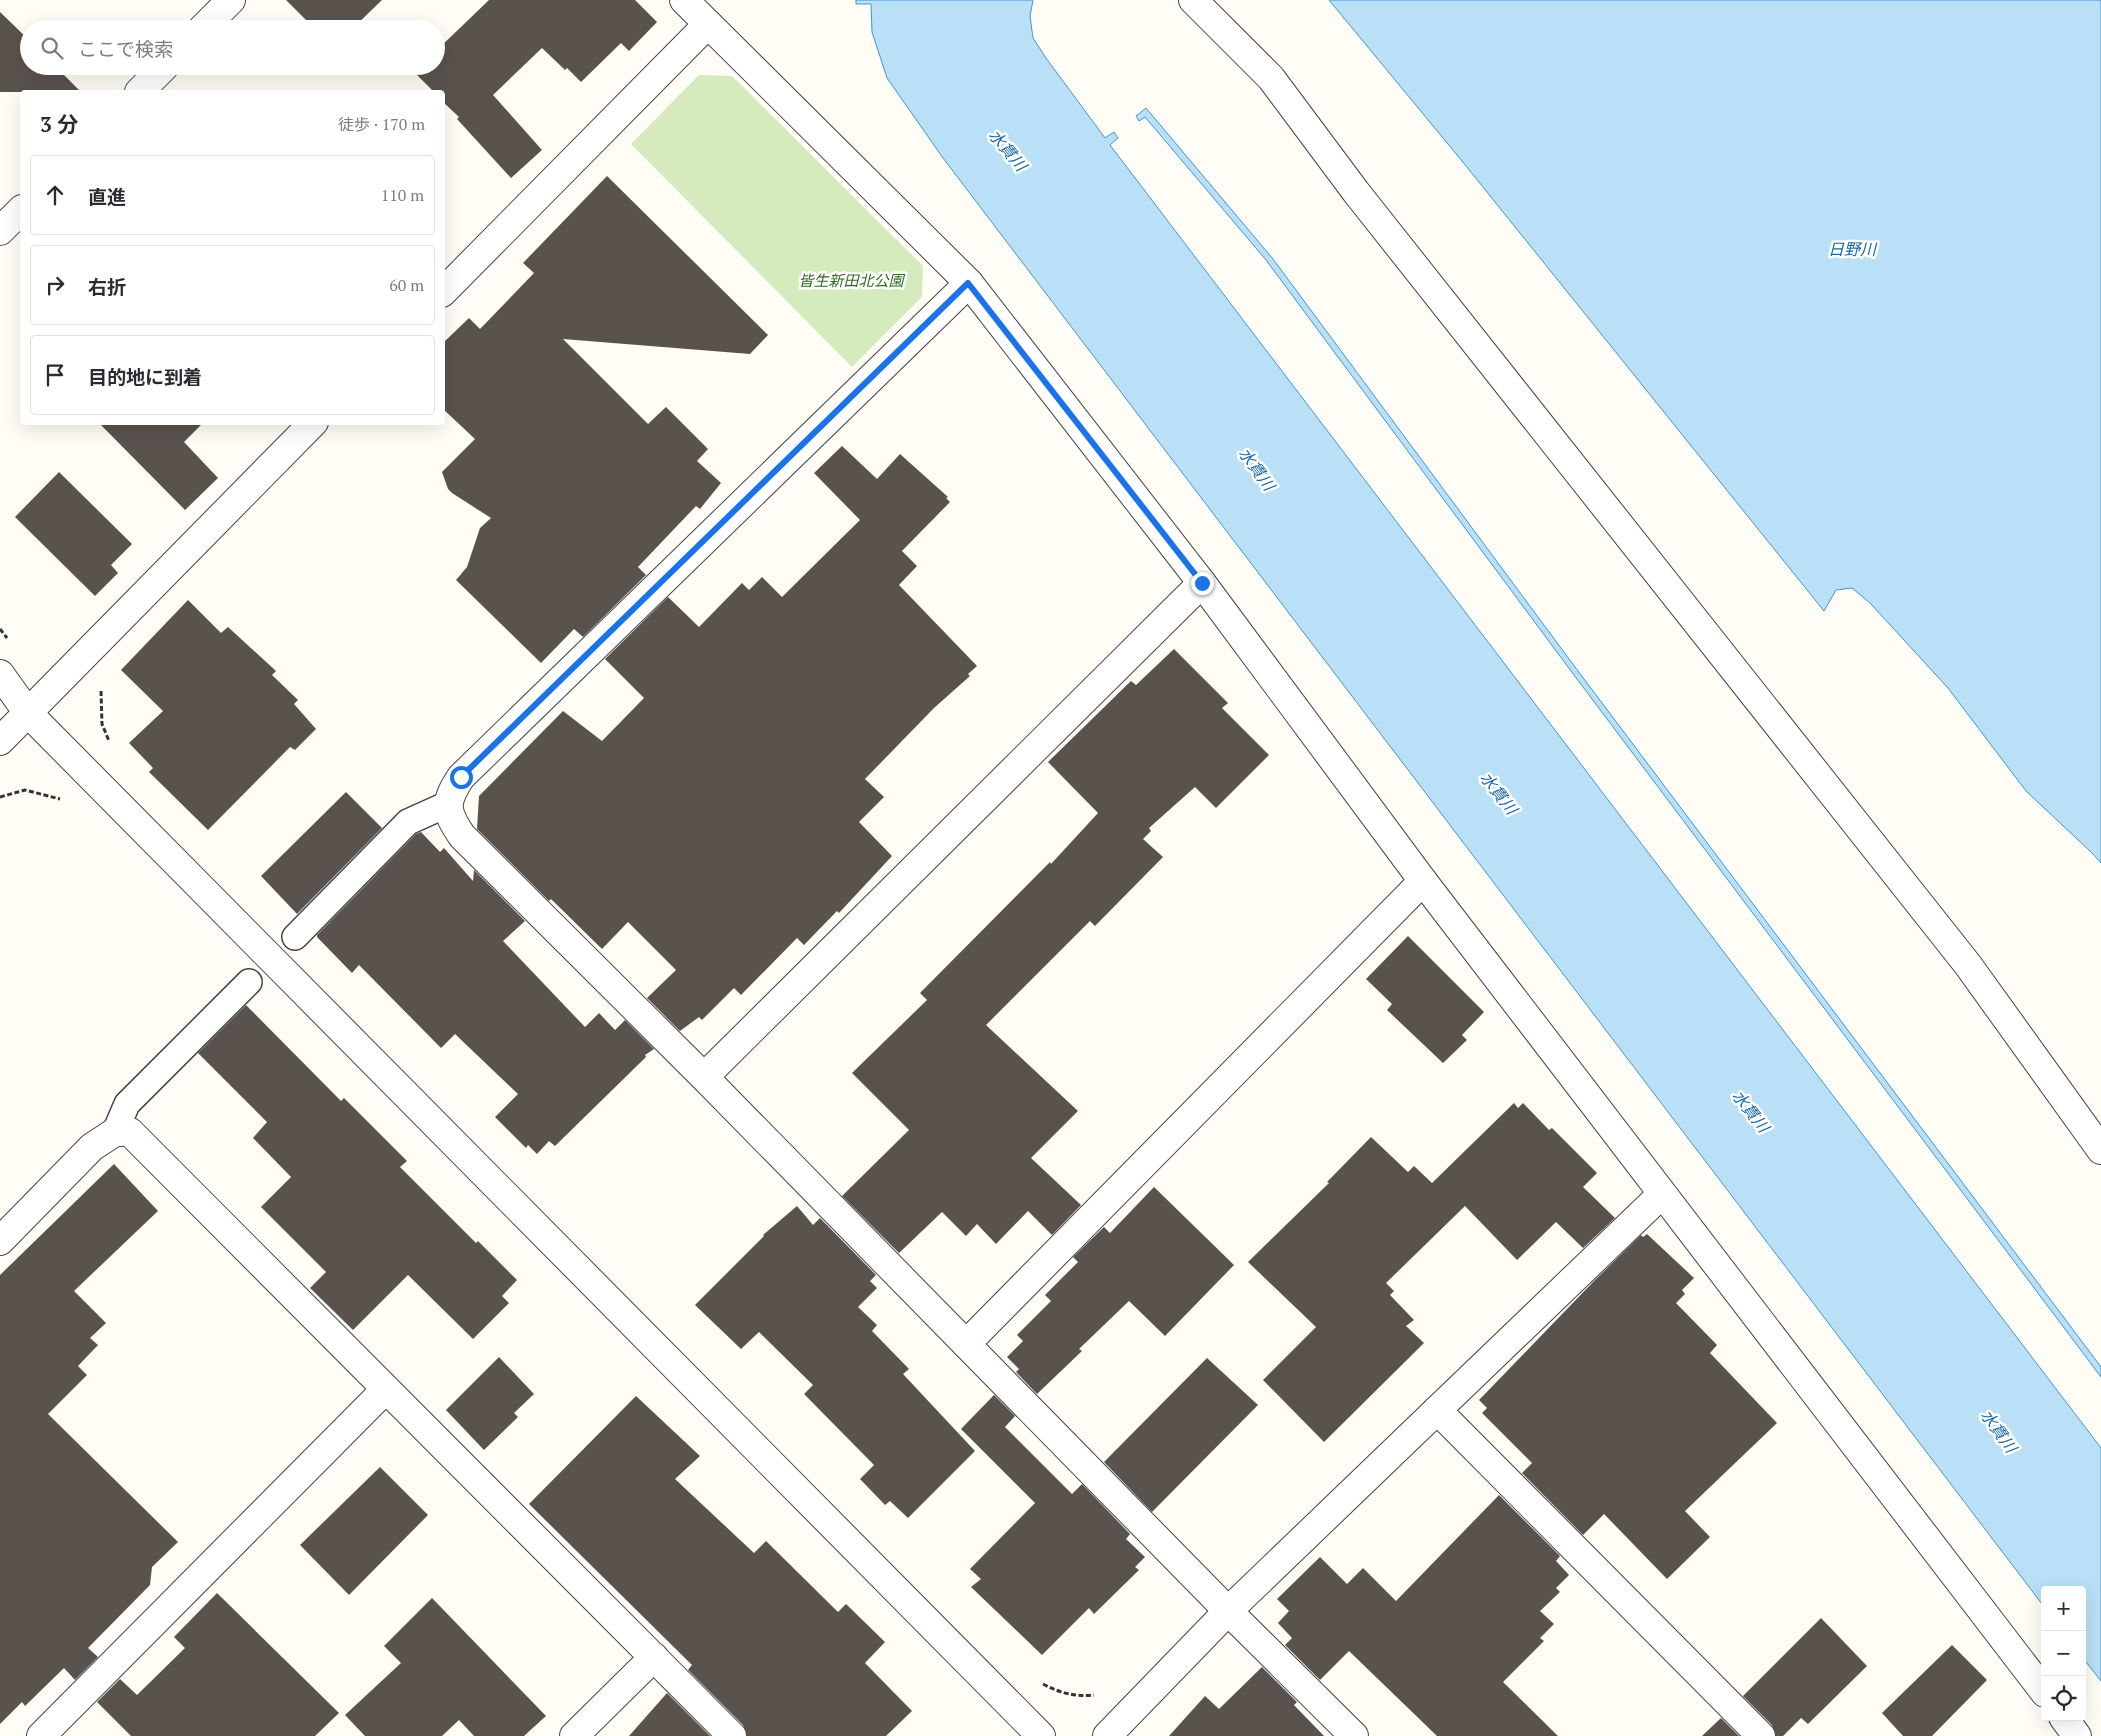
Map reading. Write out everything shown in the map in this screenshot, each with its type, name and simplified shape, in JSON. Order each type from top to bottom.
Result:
[{"type":"street","points":[[211,20],[231,0]]},
{"type":"street","points":[[684,0],[968,283],[1202,583],[1423,881],[2041,1688]]},
{"type":"street","points":[[1193,0],[1271,78],[1362,200],[1968,965],[2101,1150]]},
{"type":"street","points":[[445,290],[708,24]]},
{"type":"street","points":[[140,90],[156,75]]},
{"type":"street","points":[[0,232],[20,211]]},
{"type":"street","points":[[968,283],[461,777],[451,791],[448,804],[450,818],[462,836],[704,1078],[1228,1612],[1354,1736]]},
{"type":"street","points":[[0,741],[311,425]]},
{"type":"street","points":[[704,1078],[1202,583]]},
{"type":"street","points":[[0,674],[28,713],[1041,1736]]},
{"type":"street","points":[[966,1344],[1423,881]]},
{"type":"street","points":[[0,1240],[92,1147],[115,1132],[130,1132],[146,1146],[385,1390],[732,1736]]},
{"type":"street","points":[[1108,1736],[1228,1612],[1662,1194]]},
{"type":"street","points":[[41,1736],[385,1390]]},
{"type":"street","points":[[1437,1410],[1761,1736]]},
{"type":"street","points":[[574,1736],[654,1657]]},
{"type":"lane","points":[[295,937],[408,822],[448,804]]},
{"type":"lane","points":[[115,1132],[128,1104],[249,982]]},
{"type":"path","points":[[102,686],[100,693],[102,724],[112,750]]},
{"type":"path","points":[[1041,1683],[1058,1692],[1080,1696],[1095,1695]]},
{"type":"green space","name":"皆生新田北公園","points":[[699,75],[732,76],[923,266],[922,297],[852,367],[631,144]]},
{"type":"water","name":"水貫川","points":[[856,0],[1033,0],[1030,16],[1033,38],[1105,138],[1114,132],[1118,138],[1110,145],[2101,1448],[2101,1681],[2086,1662],[2086,1586],[2041,1586],[2041,1603],[943,158],[887,78],[872,32],[871,4],[856,4]]},
{"type":"water","name":"日野川","points":[[1329,0],[2101,0],[2101,863],[2026,791],[1948,688],[1870,603],[1852,588],[1836,590],[1824,611],[1462,161]]},
{"type":"water","points":[[1146,108],[1273,259],[1575,667],[2101,1367],[2101,1377],[1571,671],[1266,260],[1145,117],[1139,121],[1136,116]]},
{"type":"building","points":[[286,0],[382,0],[361,20],[306,20]]},
{"type":"building","points":[[489,0],[635,0],[657,22],[629,51],[621,43],[581,82],[542,48],[493,95],[542,150],[511,178],[457,119],[459,117],[445,104],[445,90],[432,90],[417,75],[445,75],[445,42]]},
{"type":"building","points":[[0,12],[20,31],[20,75],[64,75],[79,90],[0,92]]},
{"type":"building","points":[[607,176],[768,335],[750,354],[563,339],[648,424],[666,407],[708,449],[697,461],[721,483],[700,509],[696,506],[638,567],[646,575],[583,637],[574,629],[541,663],[456,580],[467,567],[480,528],[491,518],[452,493],[448,489],[442,472],[475,439],[445,411],[445,341],[469,318],[480,329],[534,273],[523,263]]},
{"type":"building","points":[[101,425],[201,425],[184,442],[218,478],[185,510]]},
{"type":"building","points":[[842,446],[877,479],[900,454],[948,497],[946,498],[950,502],[902,551],[917,566],[899,585],[977,666],[968,674],[970,676],[934,708],[865,779],[884,797],[859,822],[892,856],[839,913],[837,911],[804,945],[797,938],[741,995],[734,988],[702,1020],[699,1017],[680,1031],[647,998],[676,970],[628,922],[602,949],[551,899],[549,901],[477,829],[479,796],[563,711],[602,741],[644,698],[605,659],[668,597],[699,627],[742,583],[749,590],[762,577],[782,597],[860,520],[814,473]]},
{"type":"building","points":[[59,472],[132,544],[111,565],[118,573],[95,596],[15,517]]},
{"type":"building","points":[[188,600],[221,633],[228,627],[276,671],[272,675],[298,700],[294,704],[316,729],[295,750],[290,747],[208,830],[149,772],[153,768],[129,743],[163,711],[121,670]]},
{"type":"building","points":[[1174,649],[1228,703],[1222,708],[1269,755],[1216,808],[1195,787],[1149,828],[1151,831],[1143,839],[1163,857],[1095,926],[1090,921],[986,1025],[1078,1111],[1031,1158],[1081,1205],[1052,1235],[1028,1211],[996,1244],[977,1224],[966,1236],[942,1212],[899,1253],[842,1196],[909,1130],[852,1073],[927,1000],[920,993],[1050,862],[1051,864],[1098,813],[1048,762],[1131,681],[1136,685]]},
{"type":"building","points":[[346,792],[382,828],[297,914],[261,876]]},
{"type":"building","points":[[421,832],[440,852],[444,848],[473,881],[474,870],[525,921],[503,941],[585,1027],[599,1013],[615,1030],[625,1020],[654,1049],[645,1055],[646,1057],[555,1146],[549,1141],[537,1154],[528,1145],[526,1148],[495,1117],[518,1094],[455,1034],[441,1048],[359,965],[352,973],[317,937],[416,834]]},
{"type":"building","points":[[1408,936],[1484,1012],[1462,1035],[1467,1040],[1443,1063],[1387,1010],[1392,1004],[1366,979]]},
{"type":"building","points":[[246,1005],[341,1101],[344,1098],[407,1161],[400,1167],[476,1243],[478,1241],[517,1280],[502,1296],[509,1303],[473,1339],[408,1275],[353,1330],[310,1288],[326,1272],[261,1207],[291,1177],[253,1138],[267,1122],[198,1053]]},
{"type":"building","points":[[1514,1103],[1518,1108],[1523,1103],[1549,1130],[1552,1128],[1597,1173],[1583,1187],[1615,1218],[1583,1248],[1556,1222],[1517,1260],[1465,1206],[1386,1283],[1394,1291],[1390,1295],[1414,1320],[1406,1326],[1424,1343],[1324,1442],[1263,1380],[1316,1327],[1248,1262],[1329,1183],[1327,1182],[1371,1137],[1408,1172],[1414,1166],[1432,1183]]},
{"type":"building","points":[[114,1164],[158,1211],[74,1291],[106,1323],[90,1338],[98,1345],[78,1366],[87,1375],[48,1414],[178,1542],[152,1567],[150,1585],[88,1648],[98,1657],[75,1680],[64,1668],[25,1706],[22,1702],[0,1724],[0,1275]]},
{"type":"building","points":[[1154,1187],[1234,1265],[1165,1336],[1129,1301],[1079,1349],[1082,1351],[1037,1394],[1016,1372],[1019,1369],[1007,1357],[1023,1341],[1017,1335],[1051,1301],[1045,1295],[1078,1262],[1073,1257],[1104,1227],[1110,1233]]},
{"type":"building","points":[[797,1206],[813,1225],[820,1218],[876,1275],[870,1281],[877,1288],[858,1307],[877,1325],[872,1331],[909,1369],[903,1374],[975,1451],[908,1518],[890,1501],[885,1505],[860,1479],[874,1465],[804,1394],[813,1385],[759,1332],[741,1349],[695,1305],[763,1235]]},
{"type":"building","points":[[1647,1234],[1694,1278],[1682,1290],[1685,1294],[1676,1303],[1717,1345],[1710,1353],[1777,1423],[1685,1511],[1710,1537],[1667,1579],[1604,1514],[1583,1535],[1522,1473],[1532,1463],[1482,1413],[1487,1408],[1479,1400],[1595,1280],[1641,1235],[1643,1237]]},
{"type":"building","points":[[499,1357],[534,1394],[514,1413],[518,1417],[484,1450],[446,1410]]},
{"type":"building","points":[[1207,1358],[1258,1405],[1152,1512],[1104,1462]]},
{"type":"building","points":[[994,1395],[1015,1416],[1005,1427],[1072,1494],[1082,1484],[1130,1534],[1126,1539],[1145,1557],[1135,1567],[1139,1570],[1094,1614],[1089,1608],[1042,1655],[971,1587],[981,1579],[970,1569],[1035,1503],[961,1429]]},
{"type":"building","points":[[636,1396],[700,1456],[675,1479],[754,1553],[766,1541],[838,1612],[846,1604],[885,1642],[865,1663],[912,1711],[886,1736],[747,1736],[743,1725],[688,1670],[692,1665],[529,1504]]},
{"type":"building","points":[[380,1467],[428,1515],[349,1595],[300,1545]]},
{"type":"building","points":[[1499,1495],[1560,1556],[1556,1561],[1569,1575],[1556,1588],[1560,1592],[1540,1611],[1554,1624],[1540,1638],[1544,1641],[1503,1682],[1558,1736],[1437,1736],[1349,1651],[1320,1680],[1285,1645],[1292,1638],[1278,1623],[1289,1611],[1277,1599],[1320,1557],[1347,1584],[1363,1568],[1396,1601]]},
{"type":"building","points":[[217,1593],[339,1713],[315,1736],[131,1736],[97,1702],[120,1679],[137,1695],[185,1648],[174,1637]]},
{"type":"building","points":[[432,1598],[546,1716],[524,1736],[474,1736],[459,1720],[442,1736],[365,1736],[345,1715],[401,1663],[384,1646]]},
{"type":"building","points":[[1821,1618],[1867,1666],[1808,1724],[1801,1718],[1783,1736],[1776,1736],[1772,1725],[1743,1696]]},
{"type":"building","points":[[1952,1645],[1987,1680],[1932,1736],[1903,1736],[1882,1713]]},
{"type":"building","points":[[1262,1667],[1297,1702],[1294,1705],[1324,1736],[1169,1736],[1205,1696],[1219,1709]]},
{"type":"building","points":[[667,1693],[710,1736],[629,1736]]},
{"type":"building","points":[[1721,1718],[1739,1736],[1702,1736]]},
{"type":"route","points":[[461,777],[968,283],[1202,583]]}]
